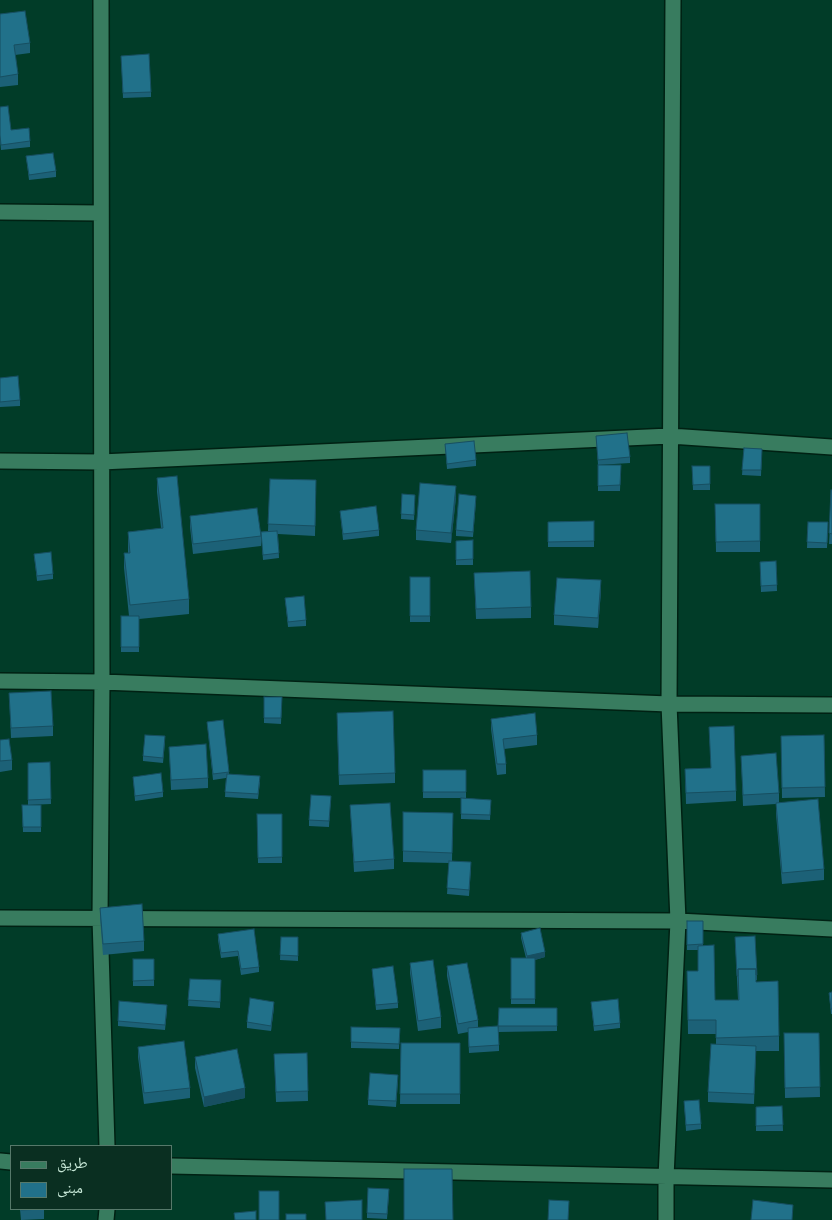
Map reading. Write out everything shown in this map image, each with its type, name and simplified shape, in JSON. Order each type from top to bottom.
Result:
[{"type":"street","points":[[101,0],[102,682],[100,918],[107,1145]]},
{"type":"street","points":[[666,1220],[666,1177],[678,921],[669,704],[673,0]]},
{"type":"street","points":[[0,212],[101,213]]},
{"type":"street","points":[[0,461],[101,462],[670,436],[832,447]]},
{"type":"street","points":[[0,682],[102,682],[669,704],[832,705]]},
{"type":"street","points":[[0,918],[678,921],[832,928]]},
{"type":"street","points":[[172,1166],[832,1180]]},
{"type":"building","points":[[25,11],[30,43],[14,45],[18,74],[0,77],[0,14]]},
{"type":"building","points":[[149,54],[151,92],[123,93],[121,56]]},
{"type":"building","points":[[8,106],[11,130],[29,128],[30,141],[1,145],[0,107]]},
{"type":"building","points":[[53,153],[56,171],[29,175],[26,156]]},
{"type":"building","points":[[18,376],[20,400],[0,402],[0,378]]},
{"type":"building","points":[[627,433],[630,457],[598,460],[596,436]]},
{"type":"building","points":[[474,441],[476,460],[447,464],[445,444]]},
{"type":"building","points":[[744,448],[762,449],[761,470],[742,470]]},
{"type":"building","points":[[598,465],[621,465],[620,485],[598,486]]},
{"type":"building","points":[[692,466],[710,466],[710,484],[693,485]]},
{"type":"building","points":[[177,476],[189,599],[130,605],[124,553],[130,553],[128,532],[163,528],[157,478]]},
{"type":"building","points":[[270,479],[316,480],[315,526],[268,524]]},
{"type":"building","points":[[420,483],[456,486],[451,533],[416,530]]},
{"type":"building","points":[[832,490],[832,534],[829,533]]},
{"type":"building","points":[[402,494],[415,495],[414,515],[401,514]]},
{"type":"building","points":[[459,494],[476,496],[473,532],[456,530]]},
{"type":"building","points":[[715,504],[760,504],[760,541],[716,542]]},
{"type":"building","points":[[376,506],[379,530],[343,534],[340,511]]},
{"type":"building","points":[[257,508],[261,536],[193,544],[190,516]]},
{"type":"building","points":[[594,521],[594,541],[548,542],[548,522]]},
{"type":"building","points":[[808,522],[828,522],[827,543],[807,542]]},
{"type":"building","points":[[277,531],[279,553],[263,555],[261,532]]},
{"type":"building","points":[[473,540],[473,559],[456,560],[456,541]]},
{"type":"building","points":[[51,552],[53,574],[37,576],[34,554]]},
{"type":"building","points":[[776,561],[777,585],[761,586],[760,562]]},
{"type":"building","points":[[530,571],[531,607],[476,609],[474,573]]},
{"type":"building","points":[[410,577],[430,577],[430,616],[410,616]]},
{"type":"building","points":[[557,578],[601,580],[598,618],[554,615]]},
{"type":"building","points":[[304,596],[306,620],[288,622],[285,598]]},
{"type":"building","points":[[121,616],[139,616],[139,647],[121,647]]},
{"type":"building","points":[[51,691],[53,726],[11,728],[9,693]]},
{"type":"building","points":[[264,697],[282,697],[281,718],[264,718]]},
{"type":"building","points":[[393,711],[395,773],[339,775],[337,713]]},
{"type":"building","points":[[535,713],[537,735],[503,739],[506,764],[497,764],[491,719]]},
{"type":"building","points":[[223,720],[229,772],[213,774],[207,722]]},
{"type":"building","points":[[734,726],[736,791],[686,793],[685,769],[711,768],[709,727]]},
{"type":"building","points":[[145,735],[165,736],[163,758],[143,756]]},
{"type":"building","points":[[824,735],[825,787],[782,788],[781,736]]},
{"type":"building","points":[[9,739],[12,760],[0,761],[0,740]]},
{"type":"building","points":[[206,744],[208,778],[171,780],[169,747]]},
{"type":"building","points":[[776,753],[779,793],[743,795],[741,756]]},
{"type":"building","points":[[50,762],[51,799],[28,800],[28,763]]},
{"type":"building","points":[[423,770],[466,770],[466,792],[423,792]]},
{"type":"building","points":[[161,773],[163,792],[135,796],[133,777]]},
{"type":"building","points":[[227,774],[260,776],[258,794],[225,792]]},
{"type":"building","points":[[311,795],[331,796],[329,821],[309,820]]},
{"type":"building","points":[[461,798],[491,800],[490,815],[461,814]]},
{"type":"building","points":[[818,799],[824,869],[782,873],[776,803]]},
{"type":"building","points":[[390,803],[394,859],[354,862],[350,805]]},
{"type":"building","points":[[22,805],[41,805],[41,827],[23,827]]},
{"type":"building","points":[[403,812],[453,813],[452,853],[403,851]]},
{"type":"building","points":[[257,814],[282,814],[282,857],[258,858]]},
{"type":"building","points":[[449,861],[471,862],[469,890],[447,888]]},
{"type":"building","points":[[142,904],[144,941],[103,944],[100,908]]},
{"type":"building","points":[[687,921],[703,921],[703,944],[687,945]]},
{"type":"building","points":[[540,928],[545,952],[527,956],[521,933]]},
{"type":"building","points":[[254,929],[259,967],[241,969],[238,951],[221,953],[218,934]]},
{"type":"building","points":[[755,936],[757,975],[756,969],[738,969],[737,976],[735,937]]},
{"type":"building","points":[[281,937],[298,937],[298,956],[280,955]]},
{"type":"building","points":[[714,945],[715,1000],[739,1000],[738,969],[756,969],[756,982],[778,981],[779,1036],[716,1038],[716,1020],[688,1020],[687,971],[698,971],[698,946]]},
{"type":"building","points":[[511,958],[535,958],[535,999],[511,999]]},
{"type":"building","points":[[133,959],[154,959],[154,980],[133,981]]},
{"type":"building","points":[[433,960],[441,1017],[418,1021],[410,963]]},
{"type":"building","points":[[467,963],[478,1020],[458,1024],[447,966]]},
{"type":"building","points":[[393,966],[398,1003],[376,1005],[372,969]]},
{"type":"building","points":[[190,979],[221,980],[220,1002],[188,1000]]},
{"type":"building","points":[[832,992],[832,1009],[831,1009],[829,993]]},
{"type":"building","points":[[250,998],[274,1002],[271,1026],[247,1022]]},
{"type":"building","points":[[618,999],[620,1023],[594,1026],[591,1002]]},
{"type":"building","points":[[119,1001],[167,1005],[165,1025],[118,1021]]},
{"type":"building","points":[[499,1008],[557,1008],[557,1026],[498,1026]]},
{"type":"building","points":[[498,1026],[499,1045],[469,1047],[468,1028]]},
{"type":"building","points":[[351,1027],[400,1028],[399,1044],[351,1042]]},
{"type":"building","points":[[784,1033],[819,1033],[820,1087],[785,1088]]},
{"type":"building","points":[[184,1041],[190,1088],[144,1093],[138,1047]]},
{"type":"building","points":[[401,1043],[460,1043],[460,1094],[400,1094]]},
{"type":"building","points":[[711,1044],[756,1046],[754,1094],[708,1092]]},
{"type":"building","points":[[237,1049],[245,1088],[204,1097],[195,1057]]},
{"type":"building","points":[[307,1053],[308,1091],[276,1092],[274,1054]]},
{"type":"building","points":[[370,1073],[398,1075],[396,1101],[368,1100]]},
{"type":"building","points":[[699,1100],[701,1124],[686,1125],[684,1101]]},
{"type":"building","points":[[782,1106],[783,1125],[756,1126],[756,1107]]},
{"type":"building","points":[[404,1169],[452,1169],[453,1220],[404,1220]]},
{"type":"building","points":[[368,1188],[389,1189],[387,1214],[367,1213]]},
{"type":"building","points":[[259,1191],[279,1191],[279,1220],[259,1220]]},
{"type":"building","points":[[362,1200],[362,1220],[326,1220],[325,1202]]},
{"type":"building","points":[[549,1200],[569,1201],[568,1220],[548,1220]]},
{"type":"building","points":[[753,1200],[793,1205],[792,1220],[751,1220]]},
{"type":"building","points":[[256,1211],[256,1220],[235,1220],[234,1213]]},
{"type":"building","points":[[286,1214],[306,1214],[306,1220],[286,1220]]}]
